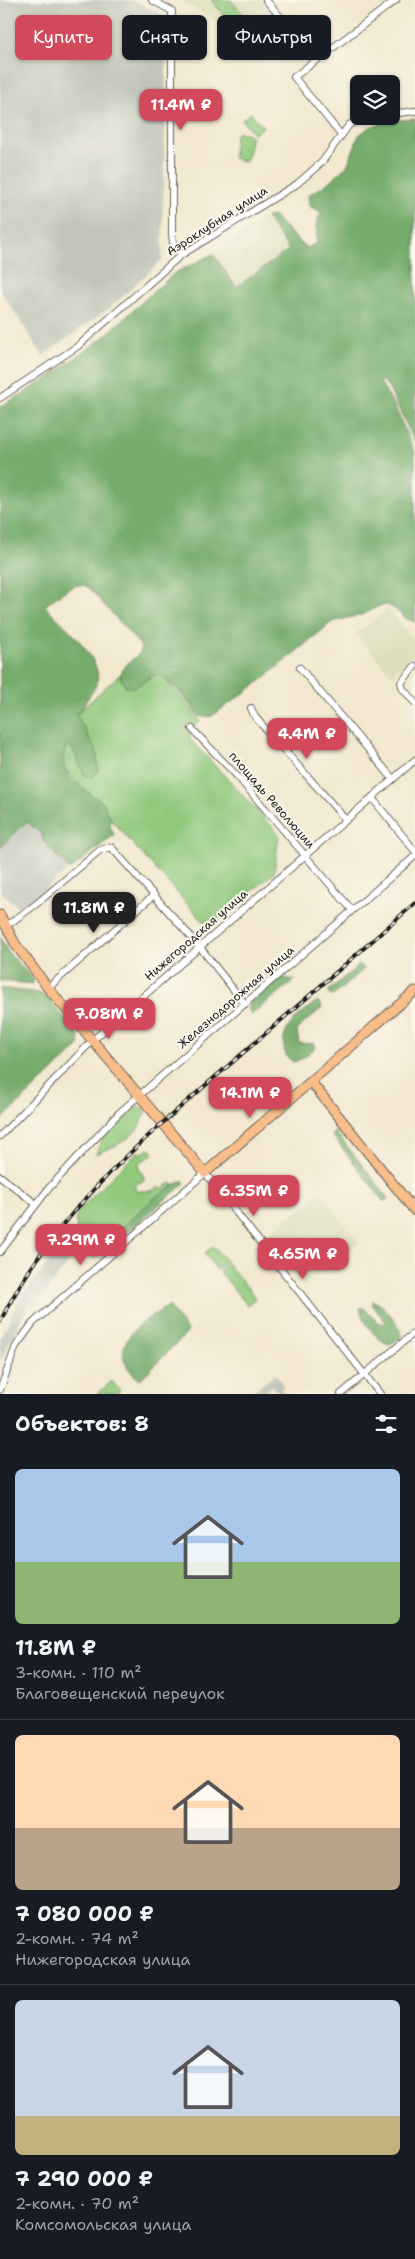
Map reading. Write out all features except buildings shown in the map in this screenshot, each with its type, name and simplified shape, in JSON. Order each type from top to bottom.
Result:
[{"type":"main road","points":[[0,915],[23,956],[48,988],[205,1173],[415,991]]},
{"type":"main road","points":[[311,1082],[415,1211]]},
{"type":"street","points":[[152,0],[172,11],[172,234],[173,243],[181,255]]},
{"type":"street","points":[[266,0],[279,15]]},
{"type":"street","points":[[331,49],[396,0]]},
{"type":"street","points":[[317,60],[294,77],[341,135]]},
{"type":"street","points":[[400,113],[415,111]]},
{"type":"street","name":"Аэроклубная улица","points":[[0,398],[78,346],[181,255],[297,184],[322,162],[341,135],[351,125]]},
{"type":"street","points":[[415,666],[403,678],[402,689],[415,703]]},
{"type":"street","points":[[300,668],[393,779]]},
{"type":"street","points":[[251,708],[255,717],[346,820]]},
{"type":"street","name":"площадь Революции","points":[[192,729],[352,910]]},
{"type":"street","name":"Нижегородская улица","points":[[0,1136],[93,1040],[415,760]]},
{"type":"street","points":[[372,798],[415,851]]},
{"type":"street","points":[[6,926],[35,905],[100,850],[108,847],[115,850],[199,946],[245,1004]]},
{"type":"street","name":"Железнодорожная улица","points":[[0,1252],[36,1204],[96,1136],[415,856]]},
{"type":"street","points":[[48,988],[154,895]]},
{"type":"street","points":[[0,1390],[16,1346],[33,1323],[205,1173],[380,1394]]},
{"type":"street","points":[[0,1176],[36,1204]]},
{"type":"street","points":[[341,1394],[415,1332]]},
{"type":"shaded area","points":[[0,0],[132,0],[163,15],[122,15],[122,60],[166,60],[162,260],[112,306],[43,356],[0,290]]},
{"type":"shaded area","points":[[181,0],[263,0],[275,15],[217,15],[217,22]]},
{"type":"shaded area","points":[[266,217],[289,250],[236,287],[213,254]]},
{"type":"shaded area","points":[[388,609],[415,640],[415,653],[392,675],[356,634]]},
{"type":"shaded area","points":[[26,815],[74,864],[22,910],[0,891],[0,838]]},
{"type":"shaded area","points":[[320,1193],[359,1243],[303,1287],[264,1237]]},
{"type":"shaded area","points":[[73,1232],[89,1246],[78,1258],[74,1255],[35,1307],[29,1304],[0,1361],[0,1338],[20,1298]]},
{"type":"shaded area","points":[[275,1374],[284,1386],[281,1388],[283,1391],[280,1393],[272,1386],[263,1394],[250,1394]]},
{"type":"green space","points":[[211,0],[231,0],[243,14],[242,15],[224,15]]},
{"type":"green space","points":[[251,113],[263,127],[254,134],[242,120]]},
{"type":"green space","points":[[415,119],[415,442],[388,387],[382,380],[380,382],[394,405],[415,453],[415,622],[405,618],[387,605],[379,606],[364,614],[332,622],[258,683],[212,716],[199,717],[178,691],[161,675],[156,675],[137,686],[128,688],[123,683],[121,673],[127,664],[141,652],[140,645],[90,589],[79,585],[67,590],[45,606],[79,641],[94,662],[97,682],[80,712],[76,714],[97,752],[98,770],[93,777],[85,776],[71,746],[67,746],[63,756],[64,764],[72,780],[104,803],[111,818],[110,825],[114,835],[70,870],[44,842],[41,833],[27,822],[0,848],[0,407],[50,377],[106,335],[173,274],[213,254],[236,287],[289,250],[266,217],[273,216],[307,248],[317,243],[316,225],[321,212],[309,206],[308,195],[324,186],[347,166],[359,135],[368,128],[376,125],[400,125],[400,120]]},
{"type":"green space","points":[[238,132],[249,134],[252,137],[246,162],[233,158],[235,135]]},
{"type":"green space","points":[[143,653],[200,721],[190,731],[190,739],[279,834],[274,873],[211,925],[202,920],[43,745]]},
{"type":"green space","points":[[0,937],[9,953],[34,980],[33,984],[0,981]]},
{"type":"green space","points":[[360,964],[364,969],[333,996],[329,995],[329,990]]},
{"type":"green space","points":[[279,977],[295,980],[251,1015],[247,1005]]},
{"type":"green space","points":[[0,988],[39,993],[47,997],[78,1035],[80,1043],[76,1049],[0,1121]]},
{"type":"green space","points":[[317,1001],[321,1004],[322,1008],[297,1031],[299,1043],[314,1044],[315,1048],[303,1058],[294,1062],[288,1058],[285,1052],[284,1039],[286,1033],[289,1026],[299,1015]]},
{"type":"green space","points":[[139,1106],[145,1110],[143,1119],[134,1133],[120,1143],[96,1154],[102,1138],[117,1119]]},
{"type":"green space","points":[[335,1131],[388,1198],[384,1202],[332,1135]]},
{"type":"green space","points":[[148,1149],[152,1149],[153,1154],[139,1163],[139,1169],[144,1180],[135,1185],[136,1191],[152,1191],[160,1186],[162,1189],[169,1184],[176,1184],[156,1197],[109,1239],[107,1248],[94,1258],[92,1256],[92,1245],[77,1231],[76,1216],[81,1208],[137,1152],[143,1153]]},
{"type":"green space","points":[[183,1180],[185,1183],[107,1248],[109,1239],[156,1197]]},
{"type":"green space","points":[[213,1246],[227,1262],[217,1270],[204,1254]]},
{"type":"green space","points":[[228,1264],[256,1298],[247,1305],[219,1271]]},
{"type":"green space","points":[[373,1301],[382,1306],[398,1325],[402,1335],[397,1341],[389,1344],[384,1342],[379,1339],[367,1324],[360,1308],[364,1308],[378,1322],[385,1324],[386,1322],[372,1305]]},
{"type":"green space","points":[[169,1306],[188,1332],[140,1380],[129,1369],[124,1358],[124,1347],[136,1328]]},
{"type":"green space","points":[[112,1381],[120,1391],[116,1394],[97,1394]]},
{"type":"railway","points":[[0,1322],[20,1285],[44,1250],[69,1217],[97,1186],[189,1099],[415,903]]}]
